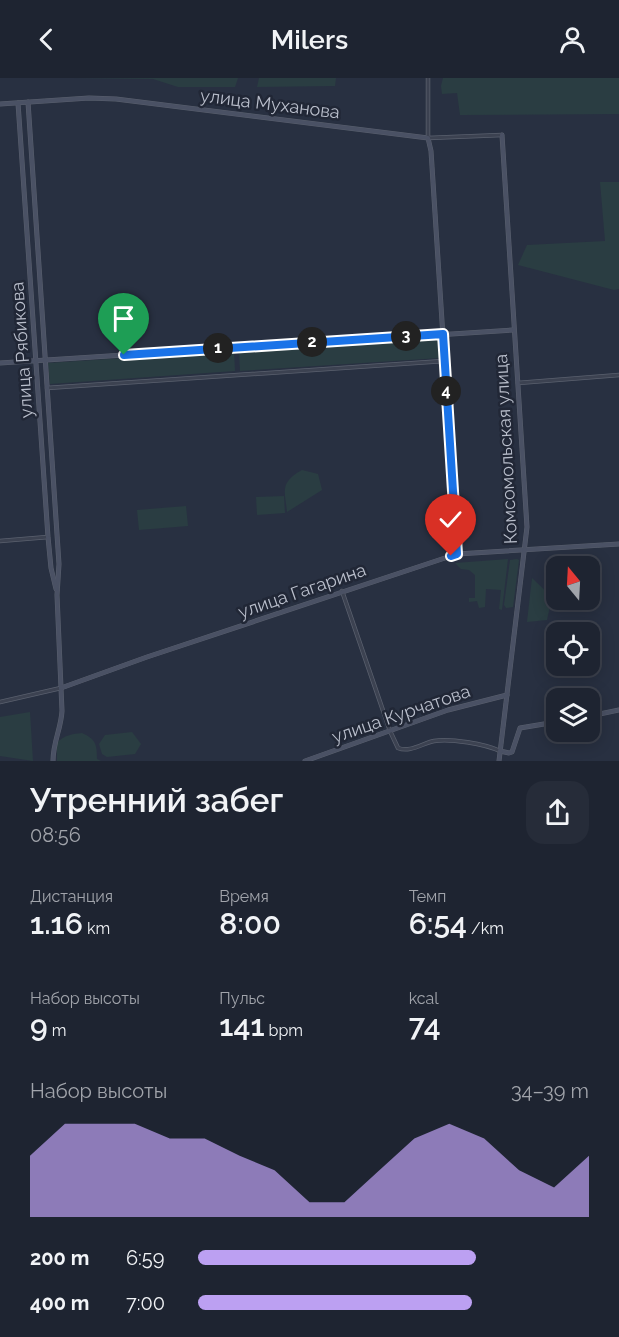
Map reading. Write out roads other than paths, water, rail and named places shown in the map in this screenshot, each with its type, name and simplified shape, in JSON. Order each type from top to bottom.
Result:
[{"type":"street","points":[[428,78],[428,138],[431,151],[457,554]]},
{"type":"street","name":"улица Муханова","points":[[0,104],[90,98],[132,100],[428,138]]},
{"type":"street","name":"улица Рябикова","points":[[28,102],[59,564],[57,595],[62,721],[53,745],[53,761]]},
{"type":"street","name":"улица Рябикова","points":[[18,103],[50,563],[57,595]]},
{"type":"street","points":[[428,138],[502,135]]},
{"type":"street","name":"Комсомольская улица","points":[[500,761],[527,527],[502,135]]},
{"type":"street","points":[[0,363],[513,330]]},
{"type":"street","points":[[47,388],[444,361]]},
{"type":"street","points":[[518,383],[619,375]]},
{"type":"street","points":[[45,495],[54,494]]},
{"type":"street","points":[[0,541],[48,537]]},
{"type":"street","name":"улица Гагарина","points":[[0,702],[61,687],[457,554],[619,544]]},
{"type":"street","points":[[50,563],[54,566],[59,564]]},
{"type":"street","points":[[342,591],[390,731],[401,750],[436,740],[490,746],[509,753],[513,749],[520,728],[546,724]]},
{"type":"street","name":"улица Курчатова","points":[[304,761],[448,710],[507,695]]},
{"type":"street","points":[[600,714],[619,710]]}]
